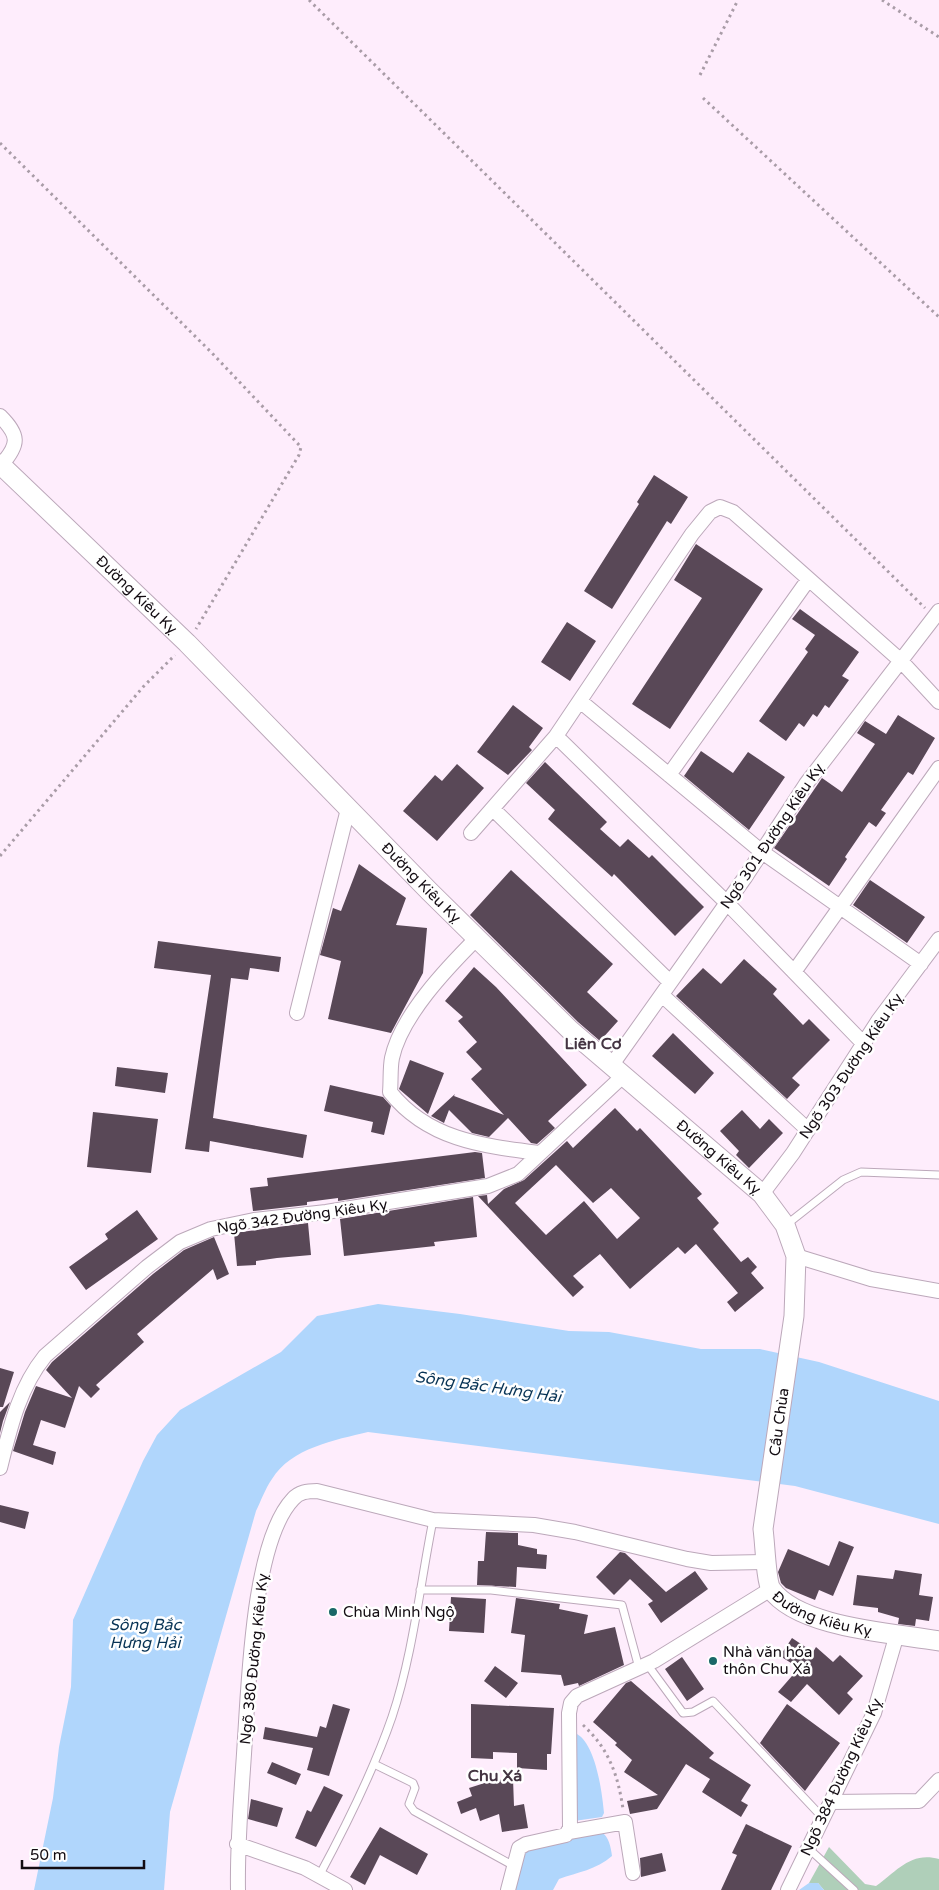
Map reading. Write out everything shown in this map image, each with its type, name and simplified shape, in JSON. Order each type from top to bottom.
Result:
[{"type":"main road","name":"Đường Kiêu Kỵ","points":[[1,464],[187,643],[348,809],[570,1030],[762,1194],[785,1225],[796,1256],[794,1316]]},
{"type":"main road","name":"Cầu Chùa","points":[[763,1529],[794,1316]]},
{"type":"main road","name":"Đường Kiêu Kỵ","points":[[763,1529],[768,1562],[766,1578],[772,1589],[808,1616],[830,1622],[939,1641]]},
{"type":"street","points":[[0,416],[14,429],[16,438],[9,456],[1,464]]},
{"type":"street","points":[[471,833],[556,736],[692,534],[710,512],[720,507],[733,512],[901,661],[939,702]]},
{"type":"street","points":[[669,775],[808,580]]},
{"type":"street","name":"Ngõ 301 Đường Kiêu Kỵ","points":[[617,1071],[670,982],[762,852],[806,784],[937,614]]},
{"type":"street","points":[[580,702],[762,852],[921,964]]},
{"type":"street","points":[[556,736],[727,902],[863,1043]]},
{"type":"street","points":[[794,972],[939,768]]},
{"type":"street","points":[[297,1013],[348,809]]},
{"type":"street","points":[[493,809],[670,982]]},
{"type":"street","points":[[477,938],[443,972],[406,1025],[392,1057],[390,1092],[403,1109],[458,1140],[479,1145],[540,1153]]},
{"type":"street","name":"Ngõ 303 Đường Kiêu Kỵ","points":[[762,1194],[808,1130],[863,1043],[939,939]]},
{"type":"street","points":[[662,995],[808,1130]]},
{"type":"street","name":"Ngõ 342 Đường Kiêu Kỵ","points":[[0,1468],[10,1428],[24,1387],[35,1368],[45,1356],[147,1267],[180,1242],[211,1229],[254,1220],[346,1210],[488,1186],[518,1174],[617,1071]]},
{"type":"street","points":[[796,1256],[871,1279],[939,1290]]},
{"type":"street","name":"Ngõ 380 Đường Kiêu Kỵ","points":[[238,1890],[237,1844],[256,1616],[270,1542],[284,1509],[304,1491],[317,1491],[433,1520],[534,1525],[575,1532],[687,1560],[710,1563],[768,1562]]},
{"type":"street","points":[[569,1832],[569,1713],[571,1704],[577,1696],[643,1666],[772,1589]]},
{"type":"street","name":"Ngõ 384 Đường Kiêu Kỵ","points":[[788,1890],[874,1713],[897,1634]]},
{"type":"street","points":[[831,1802],[919,1801],[939,1780]]},
{"type":"street","points":[[508,1890],[519,1848],[526,1844],[566,1835],[569,1832],[625,1822],[633,1873]]},
{"type":"street","points":[[237,1844],[287,1861],[345,1890]]},
{"type":"lane","points":[[785,1225],[836,1185],[861,1172],[939,1175]]},
{"type":"lane","points":[[319,1876],[349,1820],[374,1764],[392,1716],[405,1669],[433,1520]]},
{"type":"lane","points":[[420,1590],[491,1590],[622,1605],[643,1666],[683,1713],[693,1712],[714,1701],[823,1818]]},
{"type":"lane","points":[[374,1764],[413,1784],[415,1788],[409,1804],[414,1811],[514,1866]]},
{"type":"lane","points":[[808,1848],[854,1890]]},
{"type":"path","points":[[309,0],[937,614]]},
{"type":"path","points":[[700,75],[738,0]]},
{"type":"path","points":[[882,0],[939,37]]},
{"type":"path","points":[[703,98],[939,317]]},
{"type":"path","points":[[0,143],[212,353],[301,446],[299,455],[187,643],[143,687],[0,856]]},
{"type":"path","points":[[569,1713],[592,1733],[608,1755],[619,1783],[625,1822]]},
{"type":"green space","points":[[829,1847],[865,1884],[876,1886],[912,1860],[929,1857],[939,1859],[939,1890],[824,1890],[818,1883],[809,1883]]},
{"type":"water","name":"Sông Bắc Hưng Hải","points":[[378,1304],[460,1314],[569,1331],[609,1332],[701,1349],[760,1349],[819,1362],[939,1401],[939,1524],[795,1486],[368,1432],[315,1447],[290,1460],[280,1468],[265,1491],[256,1511],[170,1812],[164,1890],[34,1890],[53,1798],[59,1747],[71,1687],[73,1620],[143,1461],[157,1435],[180,1410],[281,1352],[317,1316]]},
{"type":"water","points":[[577,1734],[584,1740],[593,1758],[600,1782],[604,1813],[602,1817],[574,1821]]},
{"type":"water","points":[[601,1832],[608,1839],[612,1853],[612,1856],[606,1861],[593,1868],[559,1879],[553,1890],[514,1890],[525,1847]]},
{"type":"water","points":[[809,1883],[818,1883],[824,1890],[799,1890]]},
{"type":"building","points":[[654,475],[688,497],[671,524],[667,521],[612,609],[584,591],[639,504],[637,502]]},
{"type":"building","points":[[696,544],[763,589],[670,729],[632,704],[702,598],[674,580]]},
{"type":"building","points":[[800,609],[859,652],[842,676],[849,680],[829,708],[825,705],[817,717],[813,714],[804,727],[799,723],[786,741],[759,721],[808,652],[805,649],[815,635],[792,619]]},
{"type":"building","points":[[567,622],[596,641],[570,681],[541,662]]},
{"type":"building","points":[[513,705],[543,728],[529,747],[532,750],[508,775],[477,752]]},
{"type":"building","points":[[898,715],[935,738],[913,775],[908,772],[881,810],[886,813],[876,827],[869,822],[845,857],[847,859],[829,886],[774,848],[822,778],[842,792],[875,744],[857,733],[865,721],[886,734]]},
{"type":"building","points":[[701,751],[733,773],[748,752],[785,777],[749,830],[684,776]]},
{"type":"building","points":[[545,762],[607,822],[600,829],[620,847],[628,839],[649,858],[652,855],[704,907],[675,936],[614,874],[612,877],[548,819],[555,810],[526,783]]},
{"type":"building","points":[[457,764],[484,788],[437,841],[403,811],[435,775],[442,781]]},
{"type":"building","points":[[359,864],[406,898],[396,925],[427,928],[423,973],[391,1033],[328,1019],[341,961],[320,955],[333,908],[341,911]]},
{"type":"building","points":[[511,870],[613,964],[587,992],[618,1021],[600,1041],[578,1022],[470,915]]},
{"type":"building","points":[[870,880],[925,917],[907,943],[853,905]]},
{"type":"building","points":[[158,941],[281,957],[279,972],[250,968],[248,980],[231,978],[213,1118],[307,1135],[303,1158],[210,1141],[209,1152],[185,1149],[211,975],[154,968]]},
{"type":"building","points":[[744,959],[777,989],[773,994],[803,1025],[809,1019],[830,1040],[792,1078],[800,1085],[787,1099],[676,996],[703,968],[721,984]]},
{"type":"building","points":[[474,967],[496,987],[587,1085],[548,1121],[555,1128],[537,1144],[531,1143],[508,1118],[489,1137],[472,1133],[449,1110],[444,1123],[431,1116],[455,1094],[454,1096],[504,1115],[471,1079],[482,1069],[466,1052],[477,1042],[458,1021],[463,1017],[445,1001]]},
{"type":"building","points":[[673,1033],[714,1073],[695,1094],[652,1056]]},
{"type":"building","points":[[410,1060],[444,1073],[428,1114],[399,1089]]},
{"type":"building","points":[[117,1067],[168,1073],[165,1093],[115,1086]]},
{"type":"building","points":[[330,1085],[383,1097],[391,1106],[384,1135],[371,1132],[373,1122],[324,1111]]},
{"type":"building","points":[[615,1108],[637,1131],[640,1128],[702,1194],[697,1198],[719,1223],[713,1229],[741,1262],[748,1257],[757,1267],[751,1273],[764,1288],[735,1312],[727,1302],[738,1293],[696,1244],[685,1254],[678,1247],[630,1289],[600,1254],[573,1276],[584,1287],[573,1297],[478,1196],[487,1195],[488,1204],[504,1189],[524,1180],[567,1141],[573,1148]],"holes":[[[556,1165],[593,1203],[611,1188],[640,1218],[617,1239],[584,1201],[546,1235],[515,1203]]]},
{"type":"building","points":[[742,1110],[760,1129],[769,1119],[783,1133],[749,1168],[736,1155],[739,1151],[720,1131]]},
{"type":"building","points":[[93,1112],[158,1119],[151,1173],[87,1167]]},
{"type":"building","points":[[475,1152],[482,1153],[485,1178],[338,1201],[338,1198],[307,1202],[307,1205],[253,1211],[250,1188],[268,1186],[267,1178]]},
{"type":"building","points":[[473,1197],[477,1237],[434,1242],[435,1246],[344,1256],[340,1219]]},
{"type":"building","points":[[137,1210],[158,1239],[86,1290],[69,1267],[108,1239],[105,1234]]},
{"type":"building","points":[[308,1223],[311,1255],[256,1261],[256,1265],[237,1266],[234,1233]]},
{"type":"building","points":[[214,1237],[229,1274],[217,1280],[213,1269],[137,1334],[144,1342],[96,1385],[100,1389],[91,1398],[79,1386],[65,1428],[41,1420],[33,1445],[56,1452],[53,1465],[13,1451],[25,1412],[36,1386],[72,1398],[46,1370],[52,1362],[153,1274],[184,1250]]},
{"type":"building","points":[[0,1368],[14,1372],[3,1407],[0,1407]]},
{"type":"building","points":[[10,1402],[3,1421],[0,1433],[0,1412]]},
{"type":"building","points":[[0,1505],[29,1512],[25,1529],[0,1522]]},
{"type":"building","points":[[486,1532],[518,1533],[518,1545],[537,1549],[537,1554],[547,1555],[546,1569],[517,1567],[516,1587],[477,1585],[478,1561],[484,1561]]},
{"type":"building","points":[[839,1541],[854,1547],[833,1596],[819,1590],[815,1600],[786,1588],[781,1583],[778,1572],[788,1549],[829,1566]]},
{"type":"building","points":[[620,1552],[625,1553],[666,1592],[695,1571],[708,1589],[661,1623],[648,1604],[653,1601],[630,1579],[614,1595],[596,1577]]},
{"type":"building","points":[[895,1570],[922,1574],[919,1595],[933,1597],[929,1621],[916,1619],[915,1626],[898,1624],[899,1618],[878,1612],[878,1608],[853,1605],[857,1575],[893,1579]]},
{"type":"building","points":[[451,1597],[486,1599],[484,1633],[449,1631]]},
{"type":"building","points":[[516,1598],[560,1604],[559,1609],[588,1615],[584,1634],[615,1627],[624,1665],[579,1686],[578,1683],[564,1686],[561,1675],[521,1672],[525,1635],[511,1633]]},
{"type":"building","points":[[792,1638],[813,1652],[816,1647],[833,1662],[840,1655],[863,1676],[847,1693],[853,1699],[839,1715],[807,1684],[791,1702],[778,1692],[799,1668],[780,1656]]},
{"type":"building","points":[[682,1657],[704,1689],[687,1701],[665,1669]]},
{"type":"building","points":[[495,1666],[518,1683],[506,1698],[484,1681]]},
{"type":"building","points":[[631,1681],[714,1753],[709,1758],[751,1785],[741,1801],[748,1805],[741,1817],[702,1792],[710,1779],[686,1764],[657,1809],[630,1814],[627,1801],[658,1795],[624,1772],[632,1760],[615,1745],[617,1743],[593,1722],[626,1683]]},
{"type":"building","points":[[333,1704],[350,1709],[329,1776],[307,1770],[313,1748],[263,1739],[265,1727],[317,1737],[320,1726],[326,1728]]},
{"type":"building","points":[[471,1704],[554,1708],[551,1754],[547,1754],[547,1770],[517,1768],[517,1753],[493,1752],[493,1759],[471,1758]]},
{"type":"building","points":[[787,1704],[840,1743],[805,1791],[760,1743]]},
{"type":"building","points":[[272,1762],[301,1774],[296,1785],[267,1773]]},
{"type":"building","points":[[513,1779],[514,1806],[524,1804],[528,1828],[502,1832],[499,1814],[480,1821],[476,1808],[461,1814],[457,1802],[472,1796],[469,1788],[494,1780]]},
{"type":"building","points":[[324,1786],[343,1795],[316,1847],[295,1838],[307,1810],[311,1812]]},
{"type":"building","points":[[251,1799],[283,1808],[277,1827],[248,1819]]},
{"type":"building","points":[[746,1824],[792,1846],[771,1890],[721,1890],[737,1855],[732,1853]]},
{"type":"building","points":[[380,1827],[428,1854],[417,1875],[380,1855],[365,1885],[350,1877]]},
{"type":"building","points":[[662,1853],[666,1871],[641,1877],[640,1858]]},
{"type":"place","name":"Chùa Minh Ngộ","points":[[333,1612]]},
{"type":"place","name":"Nhà văn hóa thôn Chu Xá","points":[[713,1661]]},
{"type":"district","name":"Liên Cơ","points":[[593,1044]]},
{"type":"district","name":"Chu Xá","points":[[495,1776]]}]
